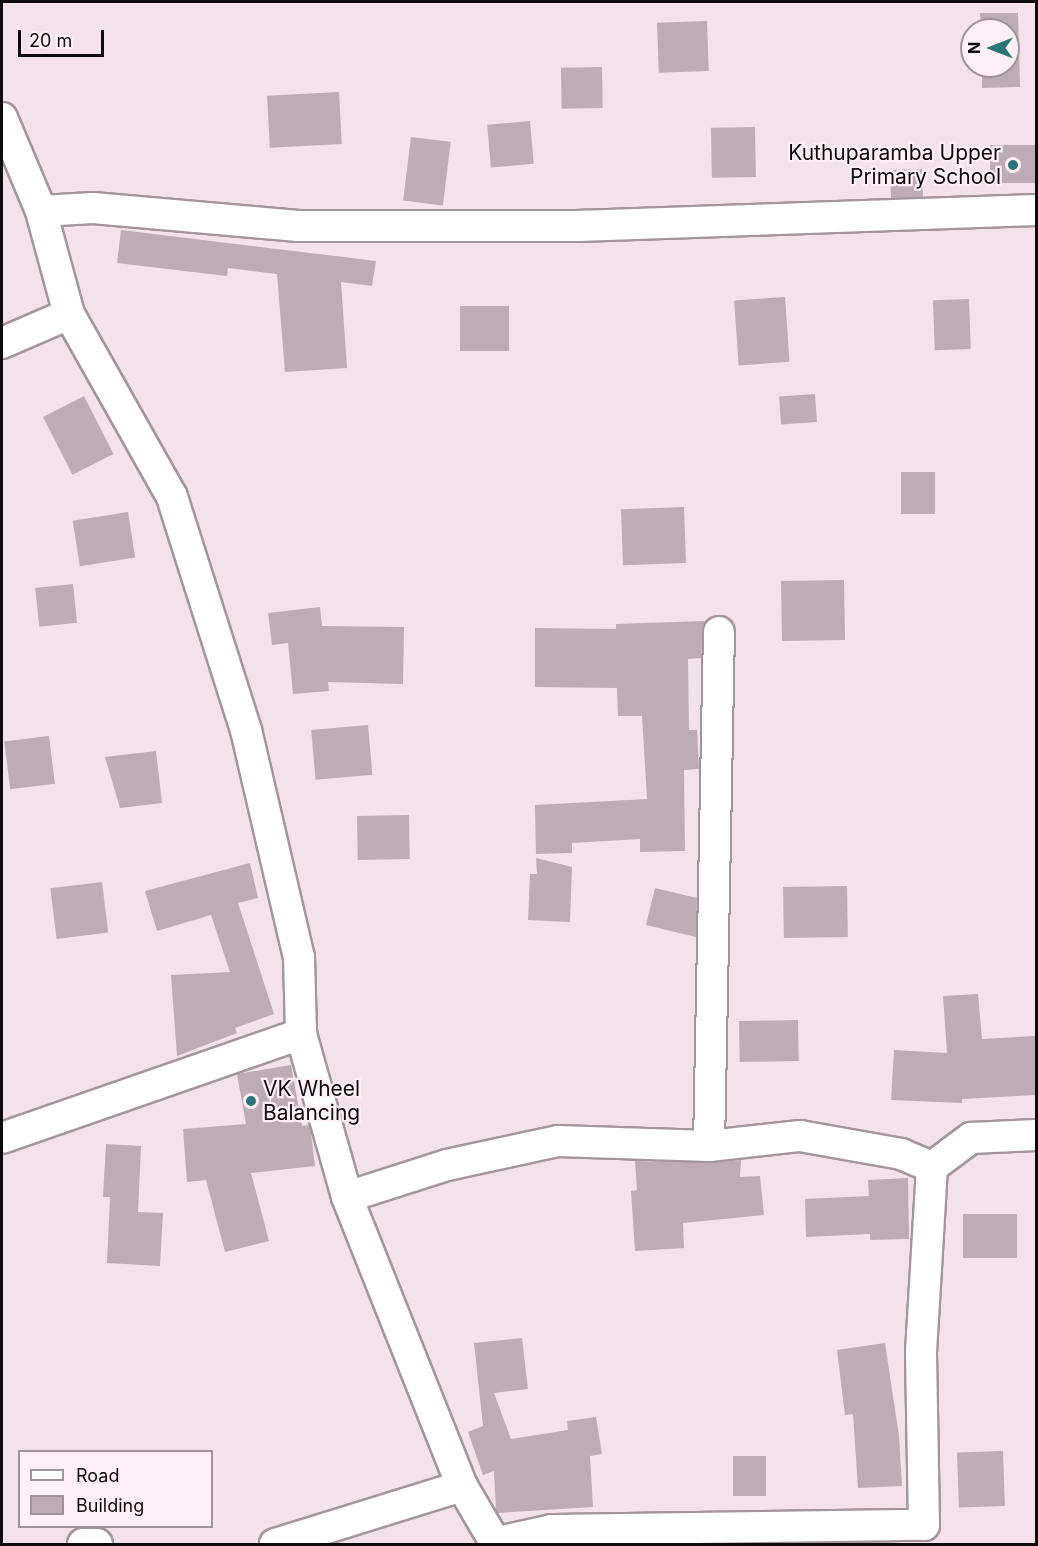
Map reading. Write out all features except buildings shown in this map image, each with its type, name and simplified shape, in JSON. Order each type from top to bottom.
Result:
[{"type":"street","points":[[2,118],[41,211],[69,314],[172,496],[246,730],[299,957],[301,1034],[347,1197],[462,1486],[495,1544],[552,1530],[924,1525],[921,1352],[932,1167],[971,1138],[1036,1135]]},
{"type":"street","points":[[41,211],[93,208],[298,226],[577,226],[1036,210]]},
{"type":"street","points":[[2,343],[69,314]]},
{"type":"street","points":[[709,1146],[719,632]]},
{"type":"street","points":[[2,1138],[301,1034]]},
{"type":"street","points":[[347,1197],[447,1165],[558,1141],[709,1146],[800,1136],[901,1154],[932,1167]]},
{"type":"street","points":[[275,1545],[462,1486]]},
{"type":"street","points":[[83,1545],[97,1545]]},
{"type":"place","name":"Kuthuparamba Upper Primary School","points":[[1013,165]]},
{"type":"place","name":"VK Wheel Balancing","points":[[251,1101]]}]
